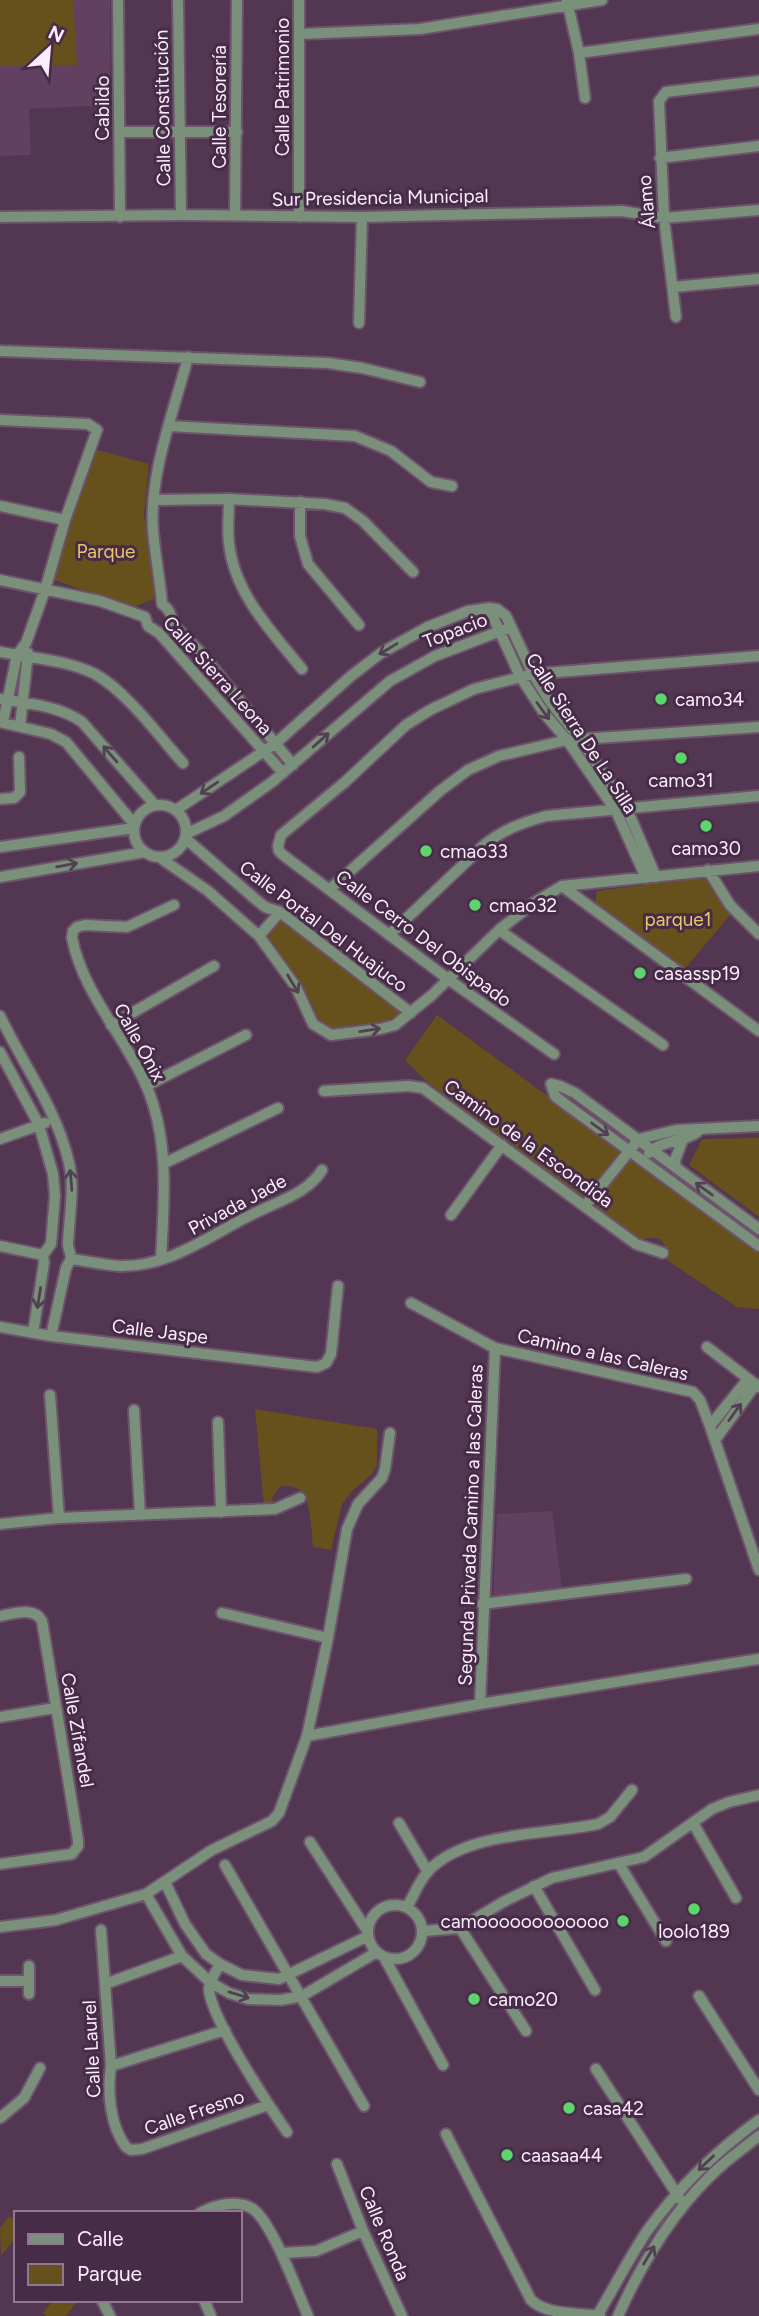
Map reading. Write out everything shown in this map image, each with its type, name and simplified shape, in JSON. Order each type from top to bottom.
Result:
[{"type":"street","name":"Cabildo","points":[[118,0],[120,217]]},
{"type":"street","name":"Calle Constitución","points":[[178,0],[181,215]]},
{"type":"street","name":"Calle Tesorería","points":[[236,215],[237,0]]},
{"type":"street","name":"Calle Patrimonio","points":[[299,0],[299,217]]},
{"type":"street","points":[[300,34],[420,29],[567,3],[602,0]]},
{"type":"street","points":[[567,3],[579,52],[585,98]]},
{"type":"street","points":[[579,52],[759,29]]},
{"type":"street","name":"Álamo","points":[[676,317],[664,218],[659,101],[662,94],[672,91],[759,81]]},
{"type":"street","points":[[119,132],[237,132]]},
{"type":"street","points":[[660,158],[759,146]]},
{"type":"street","name":"Sur Presidencia Municipal","points":[[0,218],[181,215],[362,217],[622,211],[664,218],[759,210]]},
{"type":"street","points":[[359,323],[362,217]]},
{"type":"street","points":[[673,287],[759,279]]},
{"type":"street","points":[[0,351],[344,364],[420,382]]},
{"type":"street","points":[[159,633],[169,628],[172,616],[162,604],[153,529],[154,499],[159,464],[188,357]]},
{"type":"street","points":[[0,420],[88,424],[95,427],[97,435],[65,520],[26,643],[17,655],[4,699],[2,722],[51,734],[66,742],[134,826]]},
{"type":"street","points":[[170,426],[355,436],[391,452],[431,482],[452,486]]},
{"type":"street","points":[[154,499],[324,503],[351,511],[413,572]]},
{"type":"street","points":[[229,499],[229,543],[241,587],[265,624],[302,668]]},
{"type":"street","points":[[300,502],[300,536],[308,564],[359,625]]},
{"type":"street","points":[[0,506],[65,520]]},
{"type":"street","name":"Calle Sierra Leona","points":[[0,580],[100,601],[145,617],[148,626],[159,633],[283,773]]},
{"type":"street","points":[[145,617],[150,607],[162,604]]},
{"type":"street","name":"Topacio","points":[[176,810],[276,743],[381,653],[428,627],[468,611],[489,608],[503,612],[511,627],[435,656],[390,681],[353,710],[283,773],[224,816],[185,836]]},
{"type":"street","name":"Calle Sierra De La Silla","points":[[489,608],[520,676],[544,713],[621,810]]},
{"type":"street","points":[[172,623],[200,652],[293,765]]},
{"type":"street","name":"Calle Sierra De La Silla","points":[[511,627],[533,674],[551,703],[581,740],[621,810],[651,877]]},
{"type":"street","points":[[20,726],[29,657],[26,643]]},
{"type":"street","points":[[0,652],[79,667],[107,681],[183,762]]},
{"type":"street","points":[[520,676],[759,656]]},
{"type":"street","name":"Calle Cerro Del Obispado","points":[[520,676],[474,689],[430,709],[406,725],[345,782],[281,835],[278,846],[283,856],[554,1054]]},
{"type":"street","points":[[4,699],[64,712],[82,722],[155,805]]},
{"type":"street","points":[[235,718],[246,709]]},
{"type":"street","points":[[330,889],[441,790],[468,770],[499,756],[567,740],[759,727]]},
{"type":"street","points":[[0,799],[14,798],[20,792],[19,757]]},
{"type":"street","points":[[389,935],[499,832],[517,824],[545,816],[759,796]]},
{"type":"street","points":[[145,852],[134,837],[134,826],[139,815],[155,805],[176,810],[185,825],[185,836],[176,852],[159,857]]},
{"type":"street","points":[[0,847],[134,826]]},
{"type":"street","name":"Calle Portal Del Huajuco","points":[[185,836],[265,907],[280,912],[411,1013]]},
{"type":"street","points":[[0,877],[145,852],[159,857],[208,891],[239,917],[258,936],[296,987],[313,1024],[325,1033],[338,1035],[395,1025],[499,930],[535,902],[562,886],[759,866]]},
{"type":"street","points":[[708,870],[730,905],[759,934]]},
{"type":"street","points":[[208,891],[225,874]]},
{"type":"street","points":[[562,886],[759,1031]]},
{"type":"street","points":[[239,917],[254,898]]},
{"type":"street","name":"Calle Ónix","points":[[161,1259],[165,1163],[146,1086],[82,969],[72,942],[73,931],[85,925],[127,927],[174,905]]},
{"type":"street","points":[[258,936],[280,912]]},
{"type":"street","points":[[499,930],[663,1045]]},
{"type":"street","points":[[111,1025],[214,966]]},
{"type":"street","points":[[0,1016],[41,1090],[69,1165],[72,1194],[68,1258],[51,1336]]},
{"type":"street","points":[[146,1086],[246,1035]]},
{"type":"street","points":[[0,1052],[39,1125],[53,1174],[55,1196],[51,1244],[44,1259],[33,1333]]},
{"type":"street","points":[[759,1229],[567,1088],[551,1084],[555,1096],[759,1246]]},
{"type":"street","name":"Camino de la Escondida","points":[[324,1091],[408,1086],[423,1088],[636,1244],[663,1253]]},
{"type":"street","points":[[165,1163],[278,1108]]},
{"type":"street","points":[[0,1139],[54,1120]]},
{"type":"street","points":[[585,1206],[639,1139],[655,1133],[759,1126]]},
{"type":"street","points":[[643,1160],[652,1150],[692,1136],[700,1130]]},
{"type":"street","points":[[676,1168],[683,1139]]},
{"type":"street","points":[[451,1215],[502,1145]]},
{"type":"street","name":"Privada Jade","points":[[68,1258],[121,1266],[161,1259],[204,1242],[250,1215],[310,1187],[322,1170]]},
{"type":"street","points":[[51,1244],[63,1244],[68,1258]]},
{"type":"street","points":[[0,1246],[44,1259],[49,1269],[56,1271],[68,1258]]},
{"type":"street","name":"Calle Jaspe","points":[[0,1327],[51,1336],[317,1367],[329,1360],[331,1354],[338,1286]]},
{"type":"street","name":"Camino a las Caleras","points":[[411,1303],[495,1348],[692,1392],[700,1400],[710,1426],[759,1570]]},
{"type":"street","points":[[707,1346],[754,1383]]},
{"type":"street","name":"Segunda Privada Camino a las Caleras","points":[[480,1704],[482,1604],[495,1348]]},
{"type":"street","points":[[710,1426],[754,1383]]},
{"type":"street","points":[[715,1440],[754,1383]]},
{"type":"street","points":[[50,1395],[59,1518]]},
{"type":"street","points":[[134,1410],[140,1514]]},
{"type":"street","points":[[218,1422],[221,1512]]},
{"type":"street","points":[[0,1927],[56,1920],[146,1895],[212,1850],[272,1821],[284,1804],[307,1736],[348,1529],[358,1504],[382,1478],[390,1433]]},
{"type":"street","points":[[0,1524],[59,1518],[275,1509],[300,1498]]},
{"type":"street","points":[[482,1604],[686,1579]]},
{"type":"street","name":"Calle Zifandel","points":[[0,1616],[28,1612],[38,1614],[43,1624],[55,1708],[78,1832],[78,1846],[75,1852],[69,1855],[0,1864]]},
{"type":"street","points":[[222,1613],[328,1638]]},
{"type":"street","points":[[307,1736],[480,1704],[759,1658]]},
{"type":"street","points":[[0,1717],[55,1708]]},
{"type":"street","points":[[407,1907],[428,1872],[440,1861],[465,1848],[516,1836],[598,1824],[610,1817],[632,1790]]},
{"type":"street","points":[[423,1931],[460,1928],[552,1878],[644,1857],[712,1810],[729,1802],[759,1795]]},
{"type":"street","points":[[693,1823],[736,1898]]},
{"type":"street","points":[[399,1824],[428,1872]]},
{"type":"street","points":[[310,1842],[368,1934],[443,2065]]},
{"type":"street","points":[[619,1864],[666,1941]]},
{"type":"street","points":[[225,1865],[364,2106]]},
{"type":"street","points":[[165,1882],[185,1924],[206,1954],[242,1975],[279,1979],[368,1934]]},
{"type":"street","points":[[534,1886],[595,1990]]},
{"type":"street","points":[[146,1895],[182,1956],[210,1982],[229,1993],[248,1999],[281,2000],[302,1996],[380,1955],[393,1959],[411,1955],[417,1949],[423,1931],[418,1917],[407,1907],[389,1905],[380,1909],[369,1923],[368,1934]]},
{"type":"street","points":[[167,1932],[185,1924]]},
{"type":"street","points":[[460,1928],[526,2031]]},
{"type":"street","name":"Calle Laurel","points":[[101,1930],[111,2066],[108,2084],[112,2112],[122,2142],[131,2150]]},
{"type":"street","points":[[105,1984],[182,1956]]},
{"type":"street","points":[[220,1964],[210,1982],[211,1998],[225,2031],[287,2132]]},
{"type":"street","points":[[29,1966],[29,1994]]},
{"type":"street","points":[[0,1981],[29,1981]]},
{"type":"street","points":[[699,1996],[759,2090]]},
{"type":"street","points":[[111,2066],[225,2031]]},
{"type":"street","points":[[0,2118],[24,2098],[40,2068]]},
{"type":"street","points":[[596,2069],[684,2204]]},
{"type":"street","name":"Calle Fresno","points":[[131,2150],[142,2149],[268,2105]]},
{"type":"street","points":[[446,2134],[531,2300],[542,2310],[554,2313],[598,2316],[646,2233],[675,2194],[710,2158],[759,2120]]},
{"type":"street","points":[[618,2316],[639,2272],[684,2204],[722,2164],[759,2136]]},
{"type":"street","name":"Calle Ronda","points":[[337,2164],[363,2231],[402,2316]]},
{"type":"street","points":[[204,2211],[239,2204],[250,2207],[259,2215],[281,2253],[308,2316]]},
{"type":"street","points":[[281,2253],[316,2251],[363,2231]]},
{"type":"shaded area","points":[[0,0],[110,0],[110,105],[29,109],[31,155],[0,156]]},
{"type":"shaded area","points":[[552,1511],[562,1588],[493,1599],[497,1514]]},
{"type":"green space","points":[[0,0],[73,0],[77,65],[0,66]]},
{"type":"green space","name":"Parque","points":[[94,449],[149,464],[144,515],[155,578],[154,599],[131,608],[52,579]]},
{"type":"green space","name":"parque1","points":[[705,877],[730,915],[683,971],[595,904],[597,891]]},
{"type":"green space","points":[[278,921],[286,923],[399,1010],[398,1015],[374,1026],[331,1030],[321,1024],[294,976],[269,940],[267,933]]},
{"type":"green space","points":[[437,1015],[621,1150],[587,1195],[582,1198],[576,1195],[425,1080],[405,1060]]},
{"type":"green space","points":[[759,1138],[759,1217],[689,1165],[702,1139]]},
{"type":"green space","points":[[632,1159],[759,1254],[759,1309],[737,1307],[667,1260],[665,1246],[660,1239],[638,1241],[596,1209],[596,1200],[627,1160]]},
{"type":"green space","points":[[255,1409],[377,1429],[377,1465],[372,1474],[351,1492],[342,1504],[331,1550],[313,1547],[308,1506],[299,1490],[291,1486],[280,1487],[272,1498],[275,1504],[264,1507]]},
{"type":"green space","points":[[9,2216],[14,2220],[14,2240],[1,2256],[0,2228]]},
{"type":"green space","points":[[51,2302],[76,2302],[66,2316],[46,2316],[43,2313]]},
{"type":"place","name":"camo34","points":[[661,699]]},
{"type":"place","name":"camo31","points":[[681,758]]},
{"type":"place","name":"camo30","points":[[706,826]]},
{"type":"place","name":"cmao33","points":[[426,851]]},
{"type":"place","name":"cmao32","points":[[475,905]]},
{"type":"place","name":"casassp19","points":[[640,973]]},
{"type":"place","name":"loolo189","points":[[694,1909]]},
{"type":"place","name":"camoooooooooooo","points":[[623,1921]]},
{"type":"place","name":"camo20","points":[[474,1999]]},
{"type":"place","name":"casa42","points":[[569,2108]]},
{"type":"place","name":"caasaa44","points":[[507,2155]]}]
